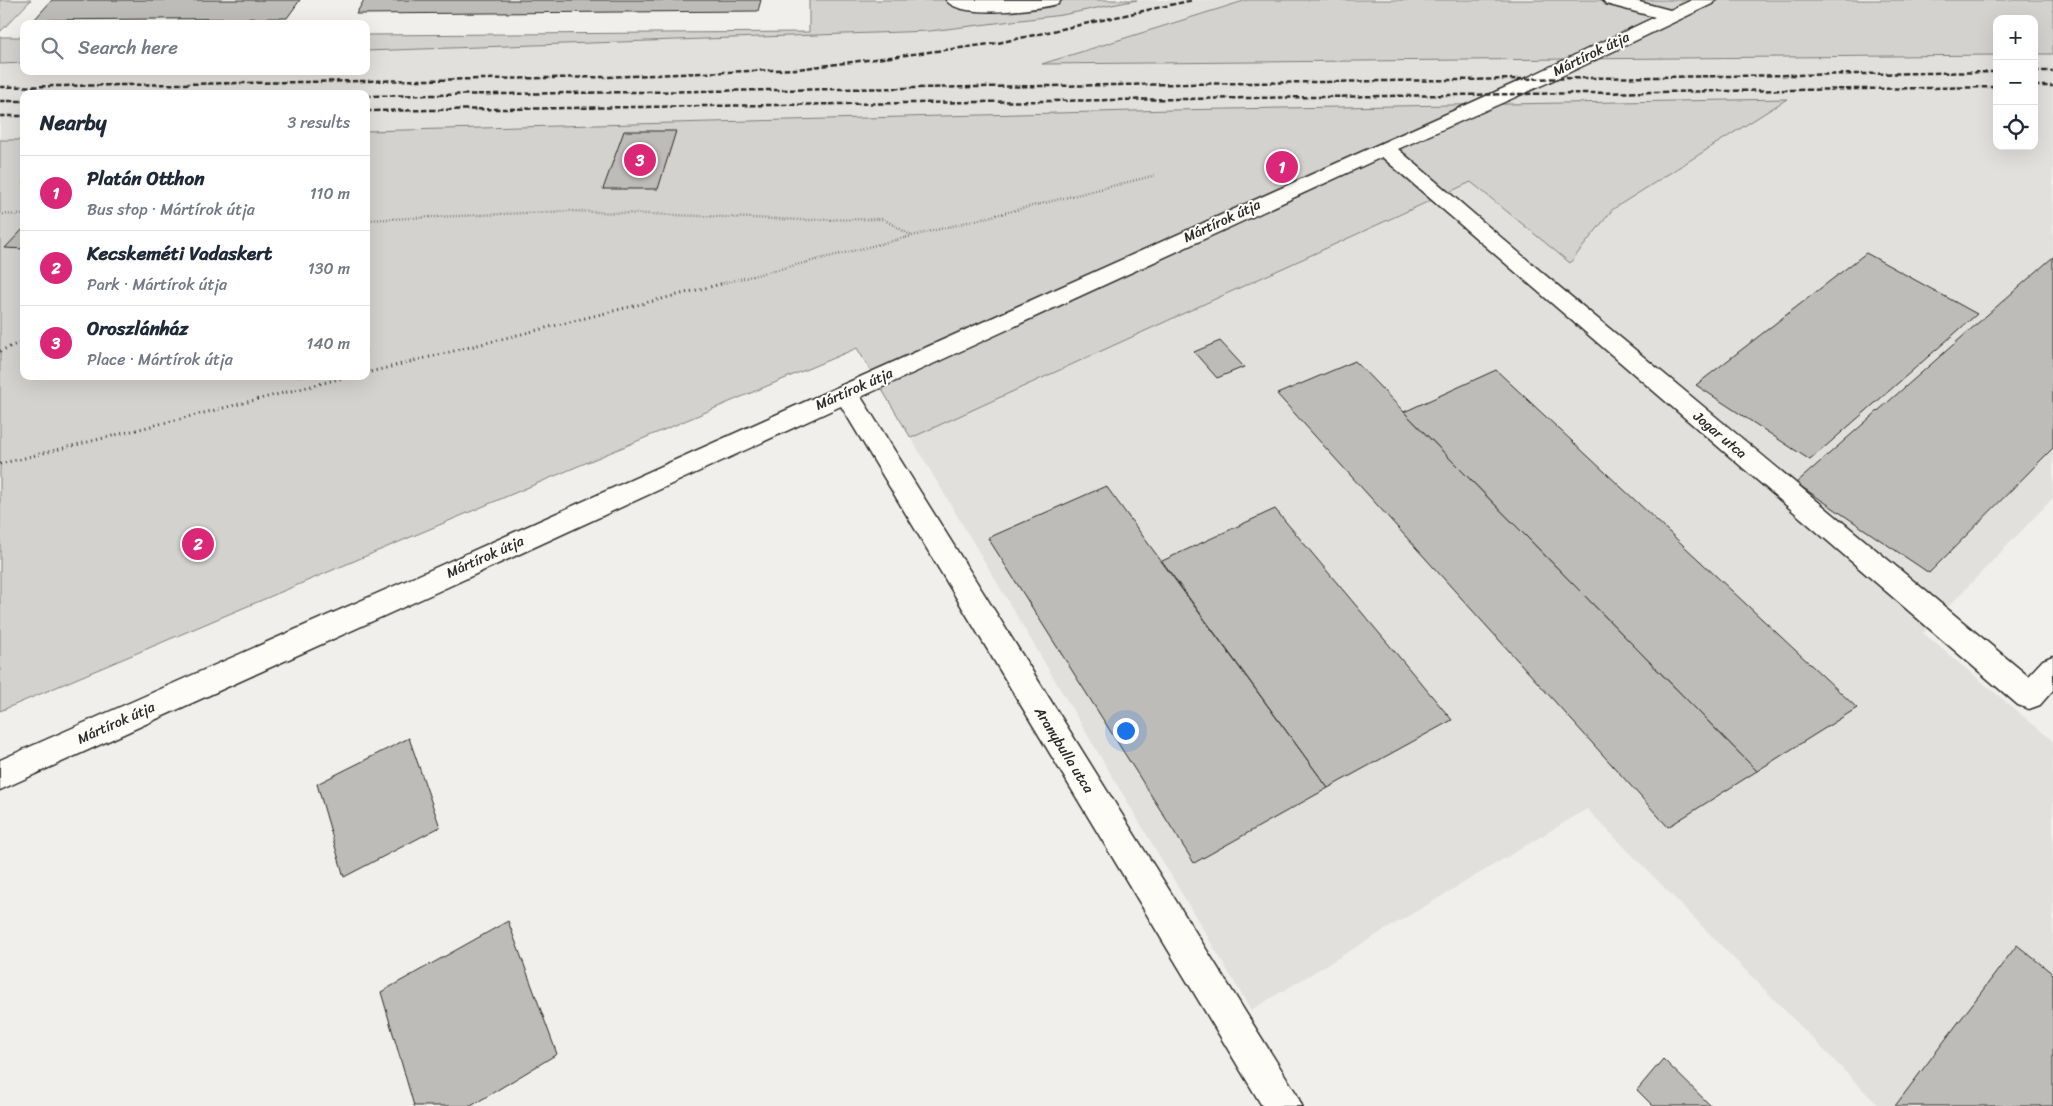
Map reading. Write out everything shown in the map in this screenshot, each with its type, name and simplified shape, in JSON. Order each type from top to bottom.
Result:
[{"type":"street","points":[[955,0],[989,6],[1052,0]]},
{"type":"street","points":[[1612,0],[1670,16]]},
{"type":"street","name":"Mártírok útja","points":[[0,775],[1532,82],[1706,0]]},
{"type":"street","name":"Jogar utca","points":[[1384,148],[1537,280],[2029,696],[2053,669]]},
{"type":"street","name":"Aranybulla utca","points":[[846,393],[1283,1106]]},
{"type":"path","points":[[370,371],[1156,175]]},
{"type":"path","points":[[370,220],[570,211],[803,220],[883,219],[912,236]]},
{"type":"path","points":[[1,214],[20,215]]},
{"type":"path","points":[[0,350],[20,342]]},
{"type":"path","points":[[0,464],[335,380]]},
{"type":"shaded area","points":[[0,0],[31,0],[0,32]]},
{"type":"shaded area","points":[[809,0],[1137,0],[1062,15],[930,31],[370,51],[370,35],[809,32]]},
{"type":"shaded area","points":[[1137,0],[1247,0],[1044,64],[1993,55],[1993,150],[2038,150],[2038,54],[2053,54],[2053,498],[1923,633],[2053,741],[2053,1106],[1879,1106],[1587,809],[1251,1010],[911,438],[1471,182],[1570,263],[1613,209],[1785,100],[1172,110],[370,131],[370,90],[20,90],[20,140],[0,140],[0,64],[20,63],[20,75],[370,75],[370,51],[930,31],[1062,15]]},
{"type":"shaded area","points":[[1247,0],[2053,0],[2053,54],[2038,54],[2038,15],[1993,15],[1993,55],[1042,64]]},
{"type":"shaded area","points":[[0,37],[20,37],[20,63],[0,64]]},
{"type":"shaded area","points":[[1787,99],[1613,209],[1570,263],[1471,182],[911,438],[857,348],[0,711],[0,140],[20,140],[20,380],[370,380],[370,131],[1172,110]]},
{"type":"building","points":[[52,0],[300,0],[287,18],[34,20]]},
{"type":"building","points":[[364,0],[761,0],[758,11],[356,14]]},
{"type":"building","points":[[624,131],[676,131],[658,189],[603,189]]},
{"type":"building","points":[[20,232],[20,249],[5,248]]},
{"type":"building","points":[[1866,253],[1977,314],[1810,460],[1696,385]]},
{"type":"building","points":[[2053,257],[2053,448],[1929,573],[1796,483]]},
{"type":"building","points":[[1220,341],[1244,367],[1217,378],[1194,352]]},
{"type":"building","points":[[1355,361],[1757,771],[1668,827],[1277,394]]},
{"type":"building","points":[[1496,370],[1857,708],[1757,771],[1404,412]]},
{"type":"building","points":[[1106,486],[1328,788],[1194,863],[988,538]]},
{"type":"building","points":[[1275,509],[1452,720],[1328,788],[1162,561]]},
{"type":"building","points":[[409,738],[440,827],[344,877],[317,784]]},
{"type":"building","points":[[508,921],[557,1054],[471,1106],[414,1106],[381,992]]},
{"type":"building","points":[[2017,945],[2053,974],[2053,1106],[1895,1106]]},
{"type":"building","points":[[1663,1059],[1711,1106],[1653,1106],[1637,1090]]},
{"type":"railway","points":[[0,87],[605,77],[798,69],[998,43],[1193,0]]},
{"type":"railway","points":[[2038,71],[2053,71]]},
{"type":"railway","points":[[370,96],[1993,72]]},
{"type":"railway","points":[[2038,86],[2053,86]]},
{"type":"railway","points":[[370,111],[1993,87]]},
{"type":"railway","points":[[0,101],[20,101]]},
{"type":"railway","points":[[0,116],[20,116]]},
{"type":"place","name":"Oroszlánház","points":[[640,160]]},
{"type":"place","name":"Platán Otthon","points":[[1282,167]]},
{"type":"place","name":"Kecskeméti Vadaskert","points":[[198,544]]}]
